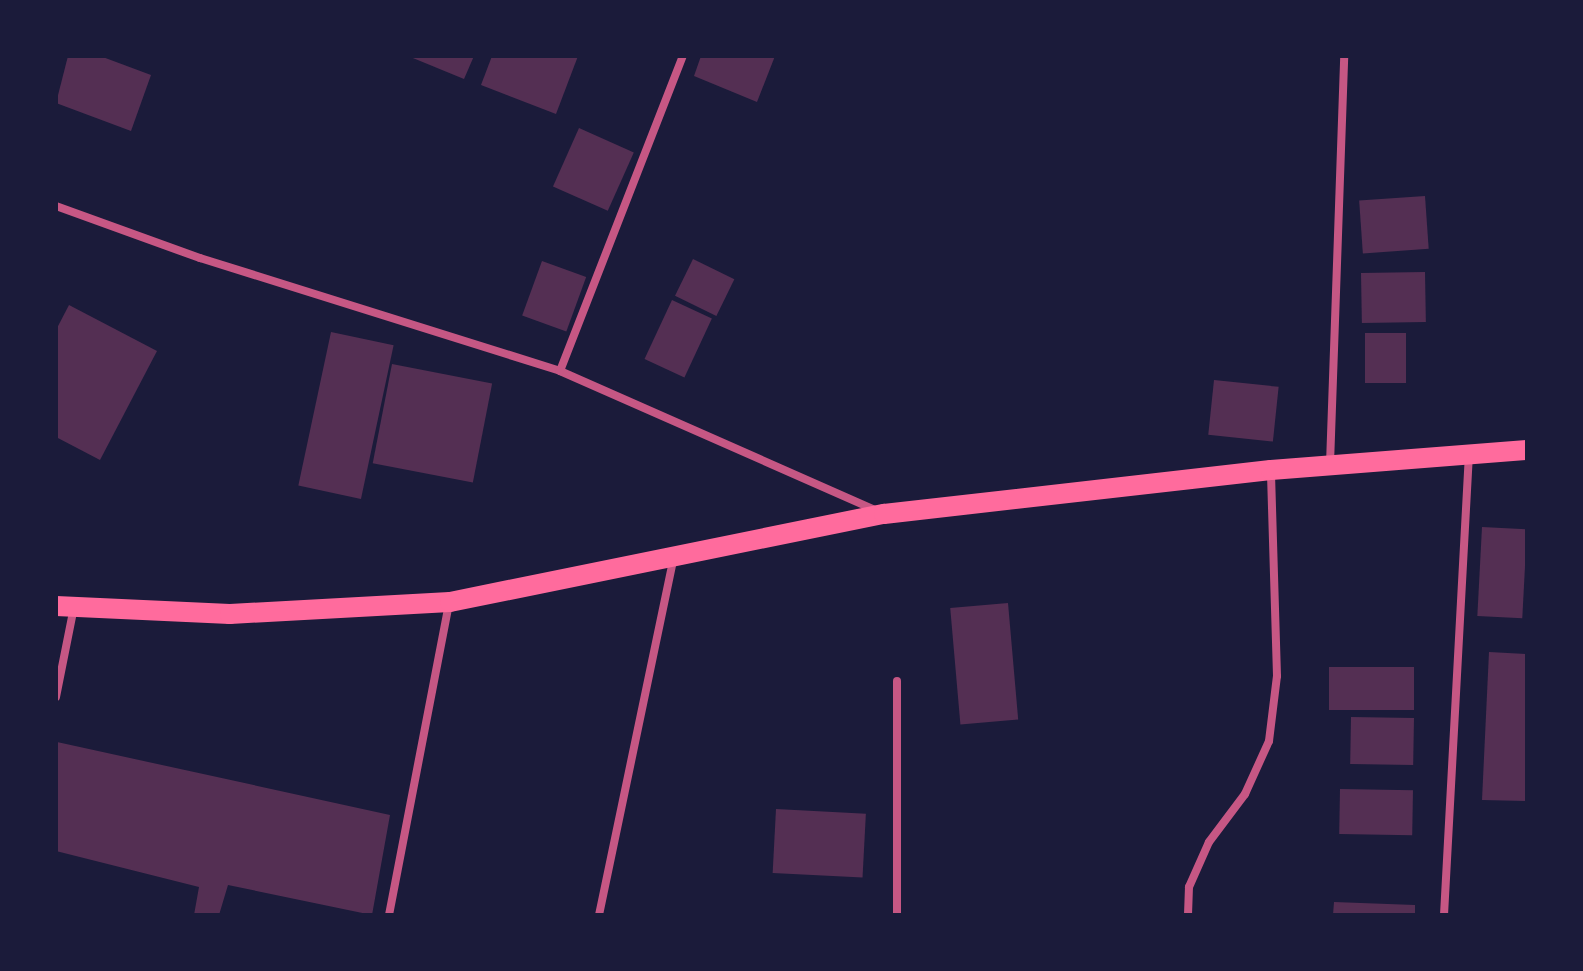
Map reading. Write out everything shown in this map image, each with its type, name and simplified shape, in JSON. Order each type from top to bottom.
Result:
[{"type":"main road","points":[[65,606],[230,614],[450,602],[675,553],[884,514],[1271,470],[1527,450]]},
{"type":"street","points":[[560,371],[683,56]]},
{"type":"street","points":[[1330,465],[1344,56]]},
{"type":"street","points":[[56,206],[200,258],[560,371],[884,514]]},
{"type":"street","points":[[1444,915],[1469,454]]},
{"type":"street","points":[[1188,915],[1189,887],[1209,842],[1245,794],[1269,741],[1277,676],[1271,470]]},
{"type":"street","points":[[599,915],[675,553]]},
{"type":"street","points":[[389,915],[450,602]]},
{"type":"street","points":[[56,697],[65,606]]},
{"type":"street","points":[[897,681],[897,915]]},
{"type":"building","points":[[68,56],[100,56],[151,75],[131,131],[56,103]]},
{"type":"building","points":[[408,56],[474,56],[464,79]]},
{"type":"building","points":[[492,56],[578,56],[556,114],[481,85]]},
{"type":"building","points":[[701,56],[775,56],[757,102],[694,76]]},
{"type":"building","points":[[579,128],[634,152],[608,211],[553,186]]},
{"type":"building","points":[[1425,196],[1429,249],[1363,253],[1359,201]]},
{"type":"building","points":[[693,259],[734,279],[716,316],[675,296]]},
{"type":"building","points":[[542,261],[586,277],[566,332],[522,316]]},
{"type":"building","points":[[1425,272],[1426,322],[1362,323],[1361,273]]},
{"type":"building","points":[[672,300],[712,319],[684,378],[645,359]]},
{"type":"building","points":[[69,305],[157,351],[100,460],[56,437],[56,330]]},
{"type":"building","points":[[331,332],[394,345],[361,499],[298,486]]},
{"type":"building","points":[[1365,333],[1406,333],[1406,383],[1365,383]]},
{"type":"building","points":[[392,364],[492,383],[473,483],[373,463]]},
{"type":"building","points":[[1214,380],[1279,387],[1273,441],[1208,435]]},
{"type":"building","points":[[1482,527],[1527,529],[1522,618],[1477,616]]},
{"type":"building","points":[[1008,603],[1018,720],[960,725],[950,608]]},
{"type":"building","points":[[1489,652],[1527,654],[1527,801],[1482,800]]},
{"type":"building","points":[[1329,667],[1414,667],[1414,710],[1329,710]]},
{"type":"building","points":[[1351,717],[1414,718],[1413,765],[1350,764]]},
{"type":"building","points":[[57,742],[390,815],[372,915],[228,885],[219,915],[194,915],[199,887],[56,851]]},
{"type":"building","points":[[1340,789],[1413,790],[1412,835],[1339,834]]},
{"type":"building","points":[[776,809],[866,814],[863,878],[773,873]]},
{"type":"building","points":[[1334,902],[1415,905],[1415,915],[1333,915]]}]
